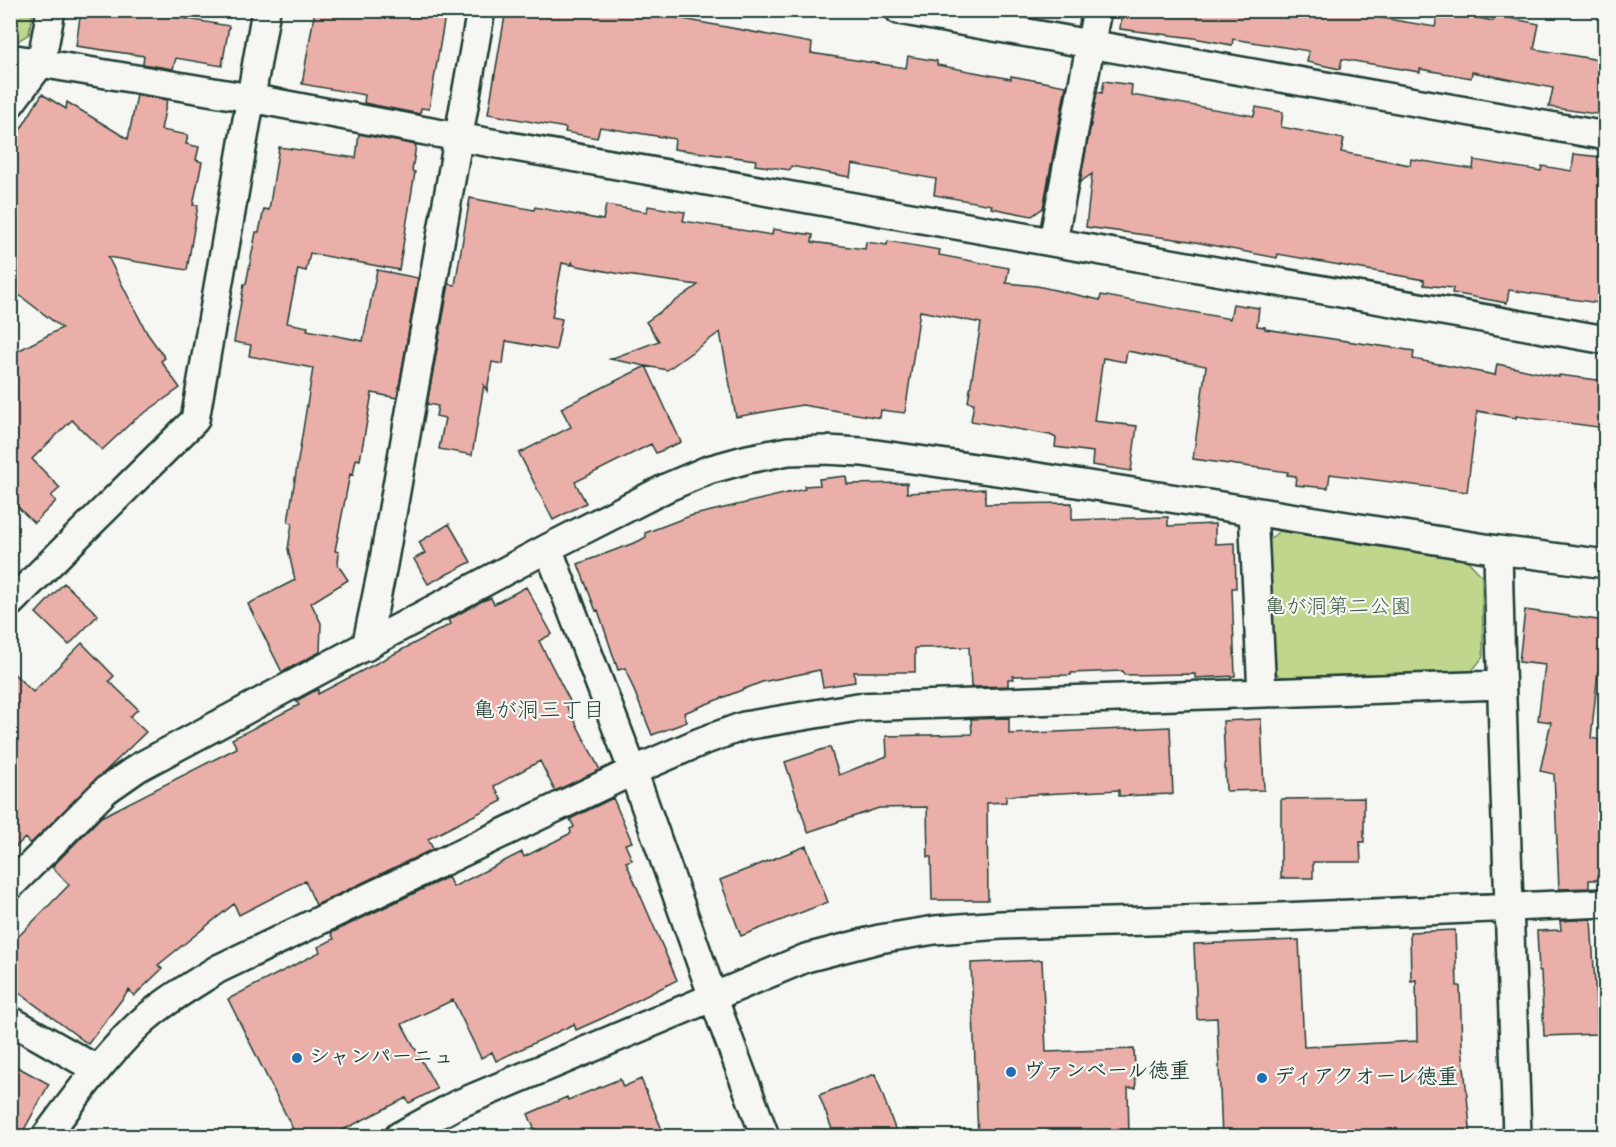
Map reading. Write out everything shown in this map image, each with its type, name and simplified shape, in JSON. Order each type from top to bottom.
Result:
[{"type":"street","points":[[10,104],[41,63],[51,10]]},
{"type":"street","points":[[10,603],[195,420],[266,10]]},
{"type":"street","points":[[366,647],[383,565],[481,10]]},
{"type":"street","points":[[899,10],[1605,136]]},
{"type":"street","points":[[1053,241],[1097,10]]},
{"type":"street","points":[[10,58],[250,98],[458,137],[1605,340]]},
{"type":"street","points":[[10,886],[106,790],[140,767],[657,492],[708,470],[788,451],[862,452],[1498,550],[1605,564]]},
{"type":"street","points":[[1253,511],[1263,693]]},
{"type":"street","points":[[548,548],[633,771],[765,1137]]},
{"type":"street","points":[[1498,550],[1517,1137]]},
{"type":"street","points":[[46,1137],[96,1069],[138,1026],[186,989],[218,969],[633,771],[744,726],[857,707],[1501,685]]},
{"type":"street","points":[[399,1137],[456,1105],[806,958],[879,939],[934,930],[1001,925],[1257,918],[1605,903]]},
{"type":"street","points":[[10,1020],[96,1069]]},
{"type":"green space","points":[[10,11],[33,11],[29,34],[18,41],[11,39]]},
{"type":"green space","name":"亀が洞第二公園","points":[[1279,531],[1467,560],[1482,576],[1483,657],[1472,671],[1280,677],[1272,667],[1268,541]]},
{"type":"building","points":[[81,10],[136,10],[229,26],[222,66],[176,58],[173,69],[143,64],[144,56],[76,46]]},
{"type":"building","points":[[315,10],[446,10],[429,109],[421,108],[420,114],[364,103],[365,95],[302,84]]},
{"type":"building","points":[[506,10],[656,10],[656,14],[812,43],[811,53],[906,68],[908,56],[937,61],[937,65],[1011,79],[1011,76],[1066,86],[1043,208],[1032,216],[991,208],[992,205],[934,195],[936,179],[852,164],[850,177],[791,166],[790,170],[755,165],[756,160],[674,149],[675,139],[600,127],[597,138],[565,132],[566,128],[488,114]]},
{"type":"building","points":[[1122,10],[1334,10],[1435,27],[1439,10],[1441,10],[1493,21],[1494,15],[1539,24],[1534,49],[1605,61],[1602,115],[1549,107],[1553,88],[1472,72],[1471,78],[1342,59],[1340,69],[1307,62],[1309,51],[1233,39],[1232,45],[1120,29]]},
{"type":"building","points":[[1104,81],[1132,85],[1131,95],[1254,116],[1256,107],[1283,112],[1281,127],[1344,139],[1341,152],[1410,165],[1411,159],[1473,169],[1474,160],[1541,171],[1542,166],[1572,171],[1574,154],[1601,157],[1598,178],[1605,179],[1605,304],[1509,290],[1507,303],[1452,293],[1453,288],[1424,285],[1424,280],[1278,254],[1277,258],[1190,241],[1086,227],[1092,174],[1080,182],[1097,92],[1102,93]]},
{"type":"building","points":[[42,94],[66,109],[67,102],[128,139],[137,95],[167,100],[161,130],[188,135],[186,144],[199,147],[196,160],[202,162],[193,205],[198,205],[187,270],[108,257],[147,333],[165,358],[161,361],[180,388],[133,421],[102,450],[72,420],[32,459],[60,488],[51,496],[56,501],[34,523],[10,499],[10,355],[62,328],[10,288],[10,147]]},
{"type":"building","points":[[359,134],[416,145],[412,171],[415,172],[399,270],[310,253],[306,271],[298,269],[287,323],[308,327],[307,330],[363,341],[377,270],[418,278],[397,398],[372,393],[360,460],[356,459],[353,475],[350,474],[335,551],[339,552],[338,565],[348,580],[311,603],[321,623],[320,652],[282,672],[248,604],[295,580],[288,549],[292,523],[288,522],[313,368],[249,356],[251,345],[234,342],[256,232],[259,232],[264,209],[269,210],[279,147],[356,158]]},
{"type":"building","points":[[470,198],[603,220],[606,205],[647,212],[648,206],[685,212],[683,221],[772,235],[773,229],[813,235],[812,242],[865,249],[866,242],[887,245],[888,241],[940,250],[939,255],[1009,268],[1006,283],[1037,286],[1100,300],[1101,295],[1230,319],[1233,304],[1259,308],[1257,326],[1265,327],[1265,329],[1414,351],[1413,359],[1495,375],[1497,364],[1559,377],[1559,375],[1605,381],[1605,428],[1516,416],[1516,418],[1477,411],[1467,492],[1330,474],[1328,488],[1295,485],[1296,476],[1287,475],[1288,472],[1193,459],[1206,366],[1127,351],[1125,362],[1103,358],[1094,421],[1137,426],[1131,471],[1092,465],[1093,452],[1055,447],[1056,438],[1050,435],[971,421],[974,403],[968,402],[981,323],[920,311],[905,413],[881,410],[880,418],[802,405],[736,417],[720,332],[667,370],[610,359],[659,341],[646,322],[698,285],[573,265],[572,261],[571,265],[562,263],[552,317],[562,319],[556,350],[506,341],[503,364],[492,362],[487,391],[484,385],[472,455],[439,449],[445,418],[436,416],[438,406],[427,404],[449,284],[455,285]]},
{"type":"building","points":[[646,366],[681,442],[656,453],[651,444],[575,482],[586,503],[553,520],[519,453],[571,427],[561,408]]},
{"type":"building","points":[[846,476],[847,484],[907,483],[907,493],[985,489],[985,504],[1072,503],[1072,520],[1168,517],[1168,526],[1215,524],[1215,544],[1235,543],[1236,588],[1232,588],[1235,676],[1195,678],[1195,674],[1124,675],[1123,671],[1071,673],[1071,675],[1013,676],[1014,679],[1008,679],[1008,686],[971,687],[969,647],[915,648],[915,672],[854,672],[855,682],[823,687],[820,670],[762,682],[684,713],[687,722],[652,735],[625,668],[618,670],[598,610],[596,611],[578,564],[639,541],[646,537],[645,533],[690,516],[805,489],[804,486],[820,485],[819,479]]},
{"type":"building","points":[[449,524],[471,562],[428,584],[414,559],[425,553],[419,542]]},
{"type":"building","points":[[64,583],[98,615],[69,645],[36,613]]},
{"type":"building","points":[[526,587],[552,634],[539,641],[570,701],[566,704],[600,770],[555,791],[540,761],[494,786],[502,801],[428,839],[433,849],[316,905],[305,881],[239,915],[234,904],[158,965],[162,969],[134,996],[129,990],[88,1044],[10,986],[10,945],[69,885],[52,867],[101,817],[237,748],[232,739],[299,705],[296,701],[318,689],[318,694],[451,624],[448,620],[482,601],[491,598],[494,604]]},
{"type":"building","points":[[1525,610],[1605,621],[1605,672],[1598,671],[1591,738],[1605,741],[1605,880],[1589,880],[1589,888],[1559,889],[1554,774],[1540,771],[1551,722],[1538,720],[1545,665],[1519,662]]},
{"type":"building","points":[[82,643],[114,676],[109,681],[138,709],[130,717],[146,732],[30,844],[25,838],[10,852],[10,670],[33,692]]},
{"type":"building","points":[[1009,718],[1009,734],[1170,727],[1173,794],[1119,796],[1119,790],[1006,796],[1006,802],[987,803],[988,900],[932,900],[927,807],[879,808],[808,832],[785,762],[830,747],[839,775],[887,756],[886,736],[972,734],[971,719]]},
{"type":"building","points":[[1261,719],[1264,790],[1226,791],[1223,721]]},
{"type":"building","points":[[613,798],[632,842],[625,844],[632,860],[626,862],[677,980],[603,1018],[576,1030],[574,1024],[496,1061],[492,1052],[481,1058],[453,1000],[402,1024],[437,1089],[409,1103],[406,1098],[329,1137],[297,1137],[228,999],[320,952],[318,947],[334,939],[331,933],[448,877],[453,887],[522,852],[524,857],[571,833],[570,829],[574,827],[570,819]]},
{"type":"building","points":[[1364,798],[1364,842],[1360,842],[1361,862],[1313,862],[1313,878],[1281,878],[1281,799]]},
{"type":"building","points":[[806,846],[828,902],[741,936],[720,880]]},
{"type":"building","points":[[1591,919],[1598,1034],[1544,1036],[1537,931],[1561,930],[1560,921]]},
{"type":"building","points":[[1455,930],[1457,986],[1460,986],[1462,1046],[1471,1137],[1222,1137],[1217,1018],[1197,1019],[1194,944],[1299,940],[1304,1047],[1417,1041],[1416,980],[1411,981],[1410,932]]},
{"type":"building","name":"ヴァンベール徳重","points":[[1042,960],[1046,1052],[1134,1049],[1136,1088],[1128,1088],[1129,1137],[978,1137],[971,963]]},
{"type":"building","points":[[10,1063],[49,1084],[20,1137],[10,1137]]},
{"type":"building","points":[[875,1074],[898,1137],[835,1137],[819,1095]]},
{"type":"building","points":[[620,1079],[623,1087],[641,1079],[665,1137],[538,1137],[528,1114],[567,1097],[568,1100]]},
{"type":"place","name":"シャンパーニュ","points":[[297,1058]]},
{"type":"place","name":"ヴァンベール徳重","points":[[1011,1072]]},
{"type":"place","name":"ディアクオーレ徳重","points":[[1262,1078]]},
{"type":"district","name":"亀が洞三丁目","points":[[539,712]]}]
